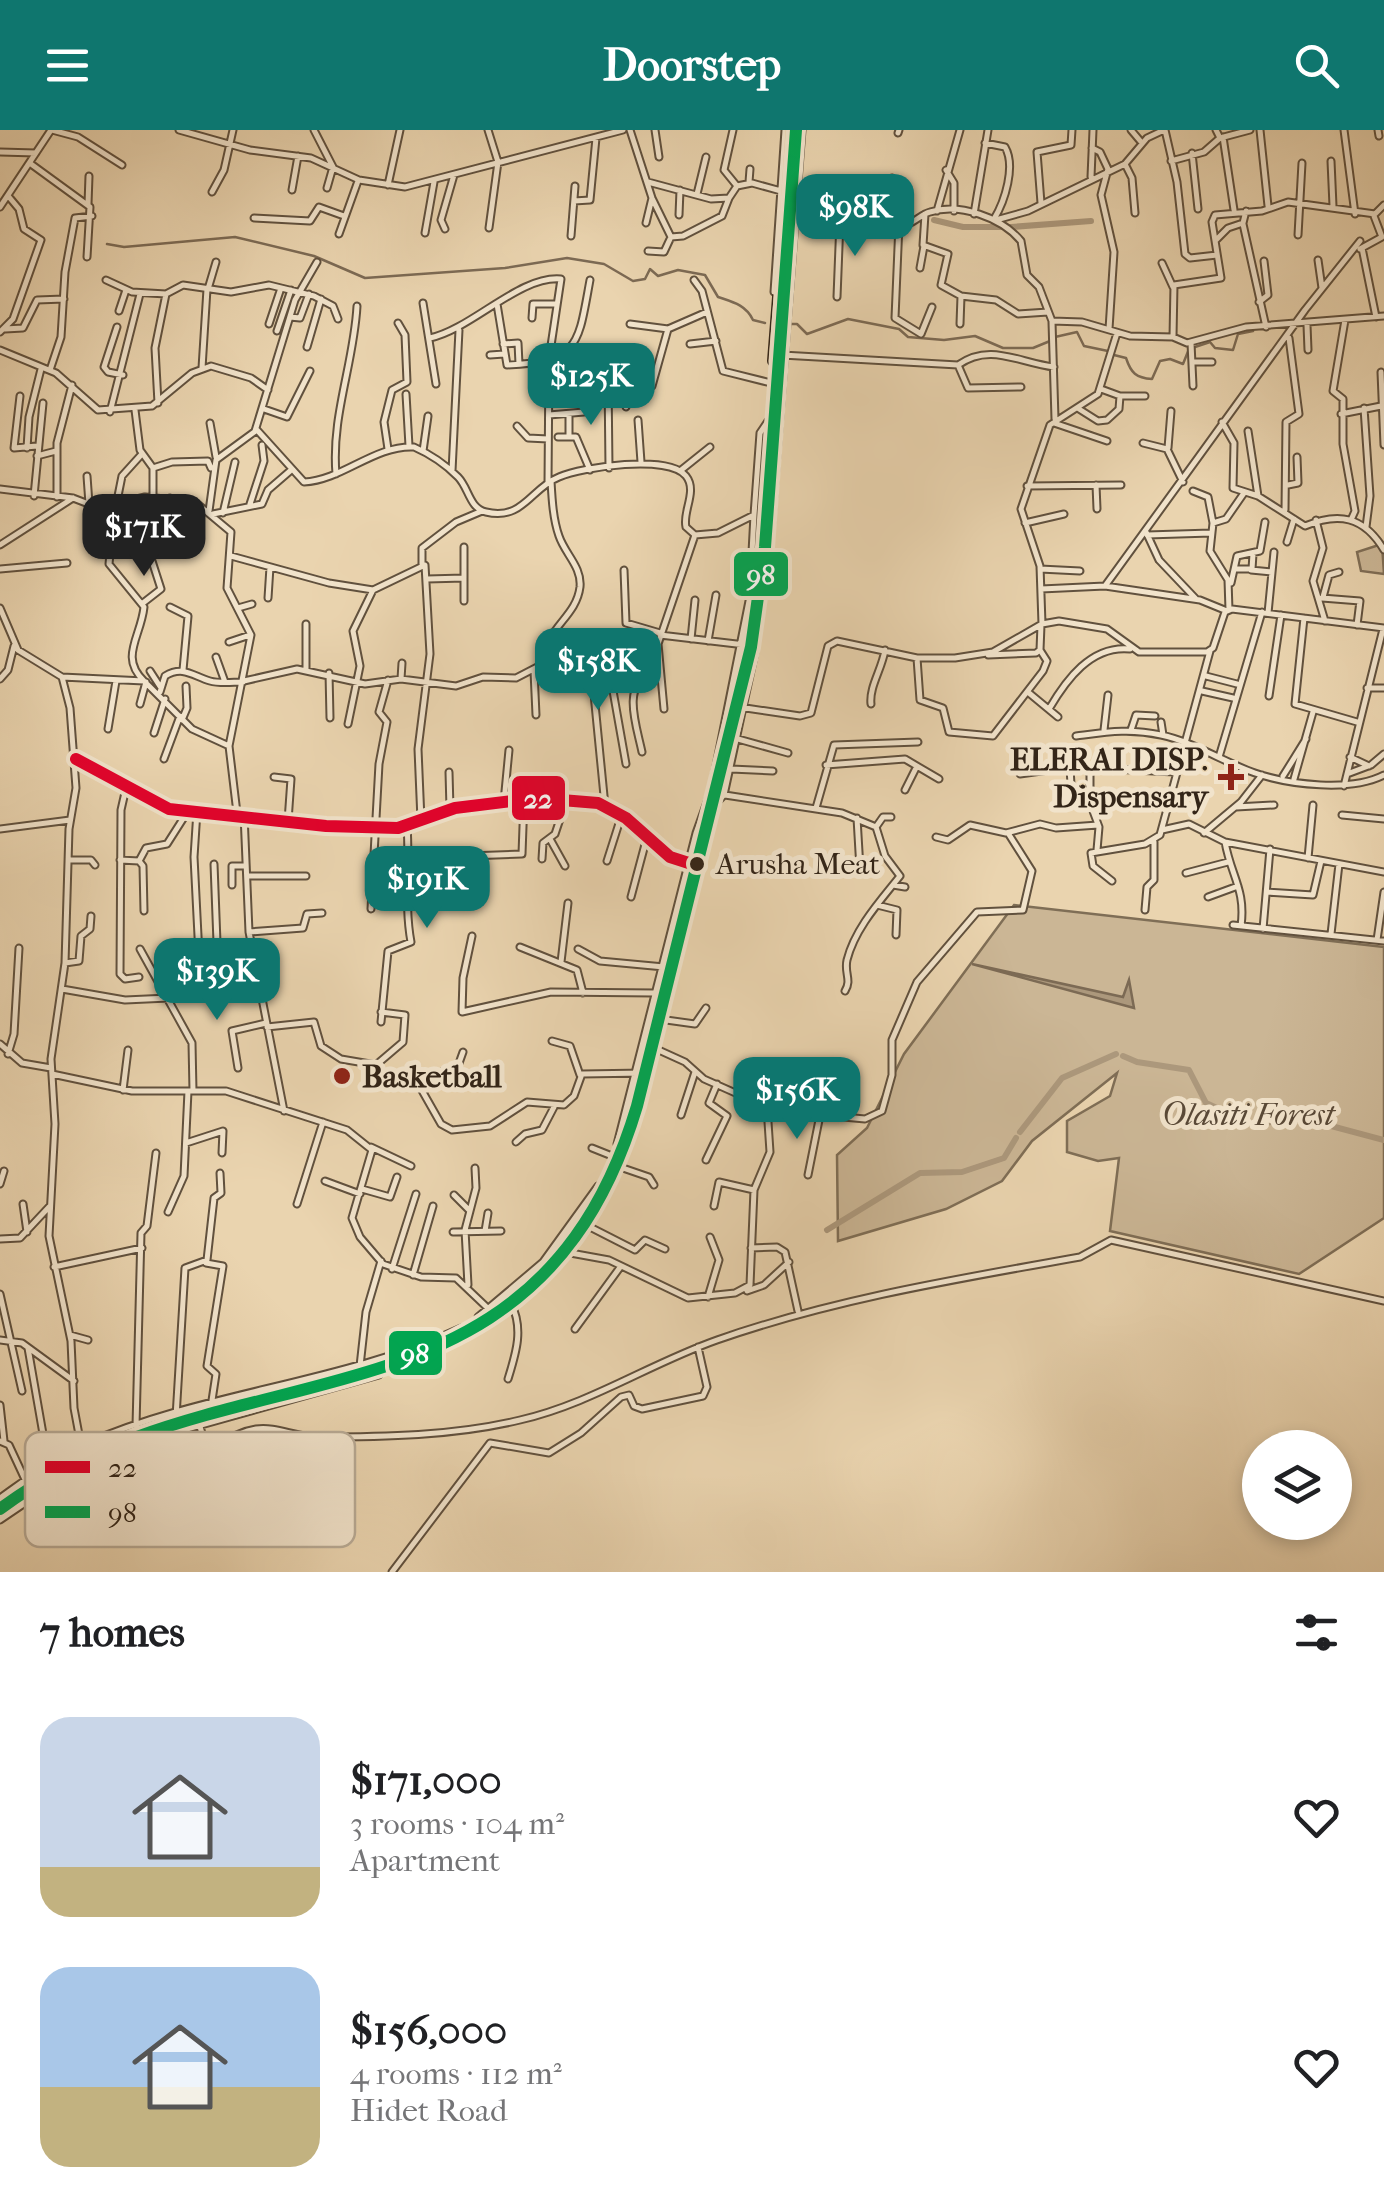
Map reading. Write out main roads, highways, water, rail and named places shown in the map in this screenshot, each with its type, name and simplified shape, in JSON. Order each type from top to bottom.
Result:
[{"type":"highway","points":[[786,229],[793,206],[793,130]]},
{"type":"highway","points":[[133,1432],[176,1420],[198,1422],[211,1409],[402,1362],[454,1340],[511,1303],[565,1252],[614,1161],[646,1073],[660,1019],[667,968],[741,710],[765,546],[782,355],[793,130]]},
{"type":"highway","points":[[741,710],[743,645],[784,260]]},
{"type":"highway","points":[[0,1509],[25,1486]]},
{"type":"waterway","points":[[934,220],[963,227],[1002,227]]},
{"type":"waterway","points":[[1011,227],[1091,221]]},
{"type":"waterway","points":[[107,244],[124,247],[235,237],[314,256],[365,278],[505,268],[567,258],[604,264],[633,281],[645,279],[650,269],[658,276],[678,270],[705,275],[718,297],[743,307],[753,320],[765,323]]},
{"type":"waterway","points":[[790,324],[797,324],[807,334],[848,319],[899,329],[908,337],[944,340],[975,336],[1003,348],[1033,348],[1050,341]]},
{"type":"waterway","points":[[1195,347],[1210,342],[1215,348],[1233,350],[1238,334],[1253,331]]},
{"type":"waterway","points":[[1055,337],[1077,332],[1084,346],[1108,351]]},
{"type":"waterway","points":[[1114,355],[1126,358],[1138,376],[1152,379],[1160,361],[1170,359],[1183,364],[1189,349]]},
{"type":"waterway","points":[[1020,1132],[1062,1078],[1116,1054]]},
{"type":"waterway","points":[[1123,1056],[1189,1070],[1206,1103],[1251,1124],[1305,1119],[1384,1140]]},
{"type":"waterway","points":[[827,1230],[920,1173],[962,1172],[1004,1158],[1016,1138]]},
{"type":"place","name":"ELERAI DISP. Dispensary","points":[[1231,777]]},
{"type":"place","name":"Arusha Meat","points":[[697,864]]},
{"type":"place","name":"Basketball","points":[[342,1076]]},
{"type":"park label","name":"Olasiti Forest","points":[[1248,1114]]}]
